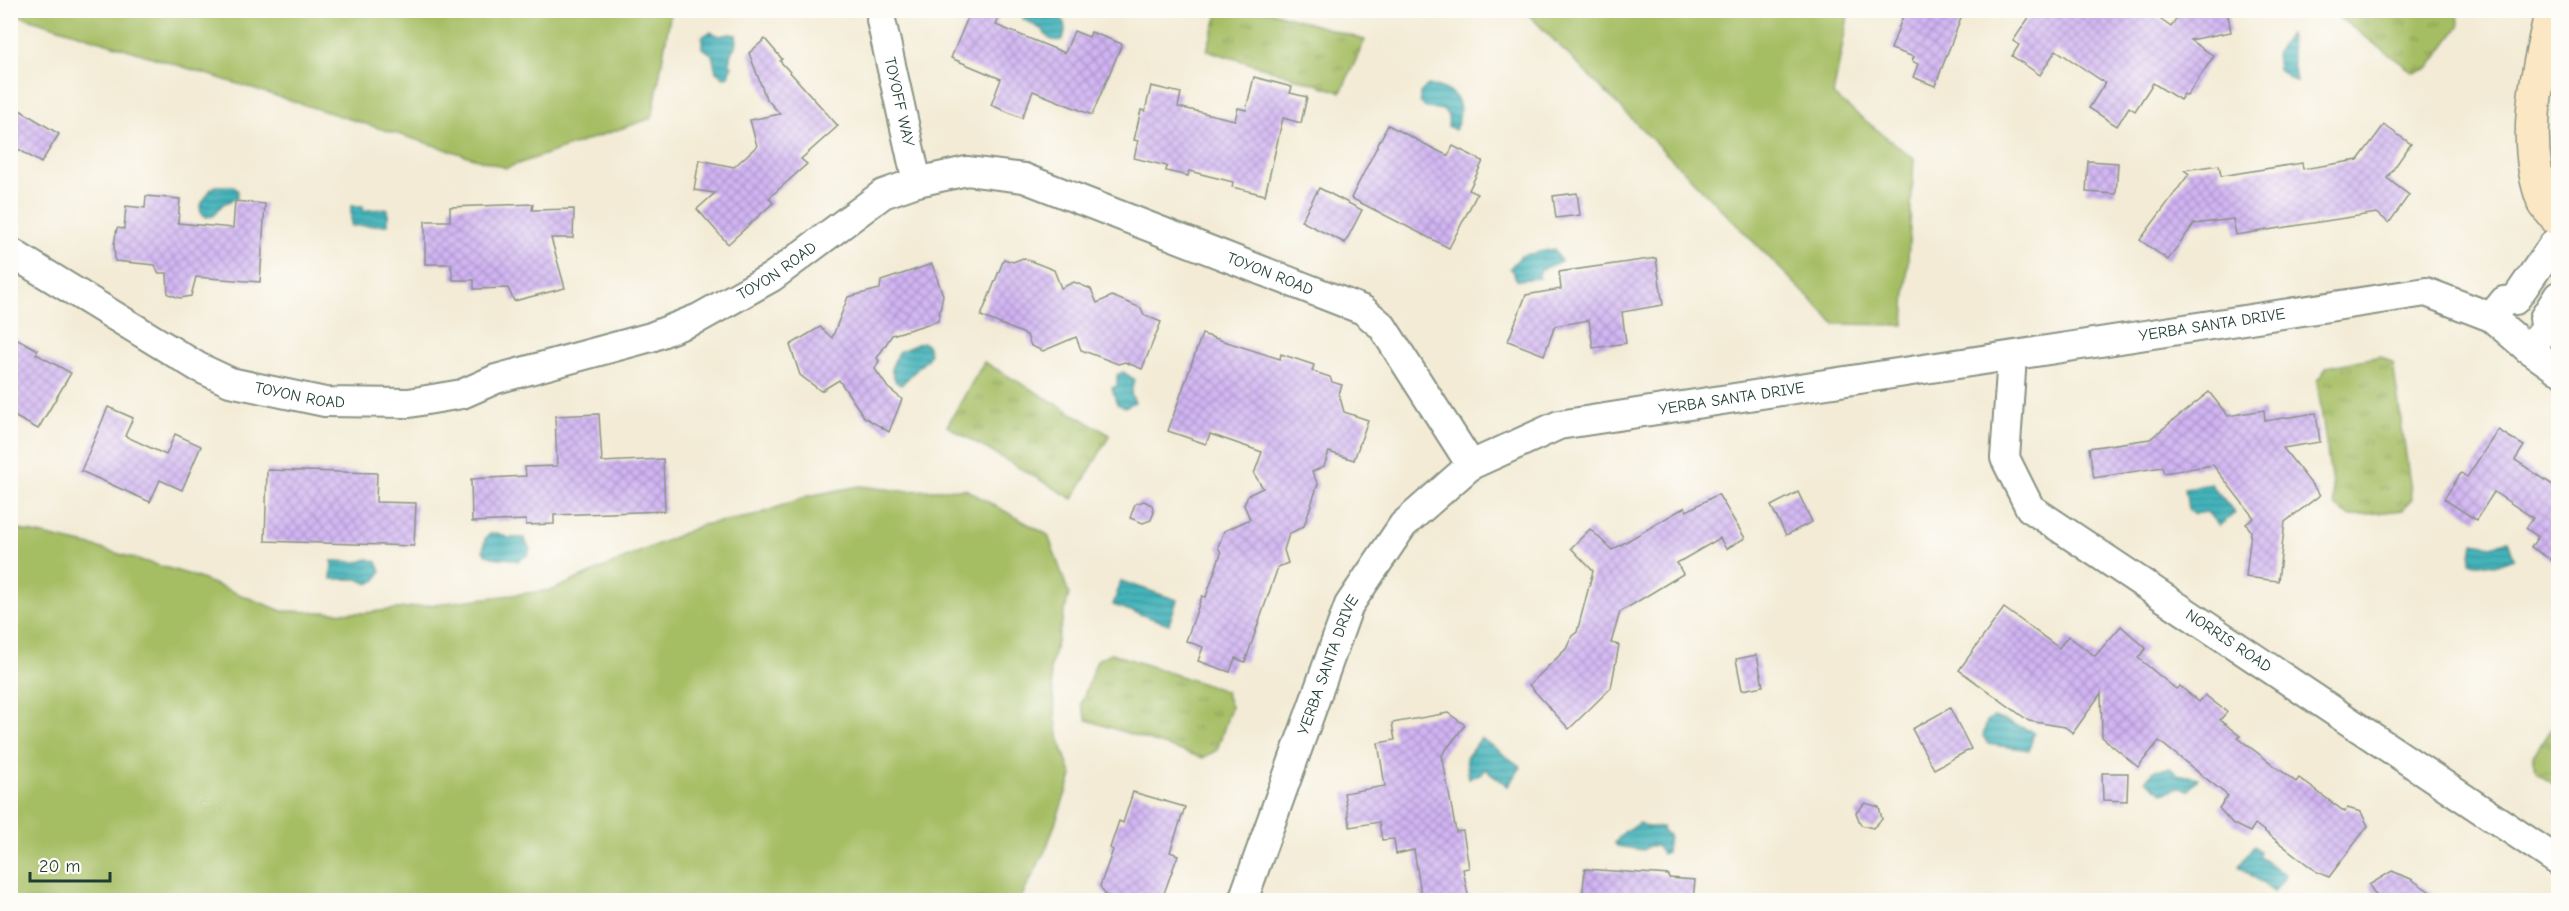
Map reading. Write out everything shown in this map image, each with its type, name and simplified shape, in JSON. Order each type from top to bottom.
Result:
[{"type":"street","points":[[2498,309],[2502,292],[2537,242],[2557,236],[2533,161],[2534,90],[2552,10]]},
{"type":"street","name":"TOYOFF WAY","points":[[881,20],[917,182]]},
{"type":"street","name":"TOYON ROAD","points":[[10,252],[198,367],[230,382],[325,402],[409,403],[462,394],[496,379],[651,337],[699,318],[772,278],[883,195],[917,182],[967,171],[1024,178],[1362,310],[1382,326],[1471,465]]},
{"type":"street","name":"YERBA SANTA DRIVE","points":[[1243,900],[1348,605],[1403,525],[1471,465],[1559,425],[2426,292],[2498,309],[2544,334],[2559,370]]},
{"type":"street","points":[[2544,334],[2544,318],[2559,296]]},
{"type":"street","name":"NORRIS ROAD","points":[[2012,357],[2005,458],[2030,508],[2559,861]]},
{"type":"green space","points":[[11,10],[671,11],[652,118],[506,168],[11,13]]},
{"type":"green space","points":[[1219,11],[1269,11],[1365,40],[1341,92],[1207,50]]},
{"type":"green space","points":[[1525,11],[1849,11],[1833,95],[1914,159],[1904,325],[1835,324]]},
{"type":"green space","points":[[2330,11],[2458,11],[2459,26],[2428,69],[2413,72]]},
{"type":"green space","points":[[2381,356],[2393,364],[2412,498],[2403,510],[2350,516],[2335,506],[2317,381],[2327,367]]},
{"type":"green space","points":[[984,362],[1110,435],[1073,499],[947,426]]},
{"type":"green space","points":[[860,486],[902,491],[965,489],[1048,535],[1069,594],[1050,669],[1058,736],[1072,776],[1046,849],[1020,900],[11,900],[11,528],[92,546],[191,575],[282,611],[364,613],[552,590],[702,525],[754,516],[808,496]]},
{"type":"green space","points":[[1111,653],[1225,691],[1231,707],[1217,750],[1203,758],[1087,720],[1081,704],[1097,660]]},
{"type":"green space","points":[[2558,718],[2558,788],[2537,773],[2533,756]]},
{"type":"water","points":[[1049,10],[1058,14],[1065,26],[1062,40],[1050,39],[1043,30],[1023,19],[1025,11]]},
{"type":"water","points":[[710,32],[720,36],[736,35],[737,43],[729,62],[732,66],[729,76],[724,77],[716,72],[712,54],[702,48],[702,37]]},
{"type":"water","points":[[2289,34],[2296,82],[2278,69],[2276,53]]},
{"type":"water","points":[[1428,85],[1446,90],[1456,99],[1460,112],[1455,130],[1448,126],[1446,113],[1436,108],[1426,108],[1420,102],[1420,93]]},
{"type":"water","points":[[216,186],[233,186],[238,191],[237,198],[223,204],[213,216],[206,217],[201,213],[200,206],[211,189]]},
{"type":"water","points":[[351,206],[363,206],[363,210],[388,209],[388,225],[351,226]]},
{"type":"water","points":[[1554,249],[1561,261],[1540,270],[1539,278],[1517,280],[1510,268],[1521,256]]},
{"type":"water","points":[[922,342],[927,345],[930,353],[928,358],[901,385],[896,382],[891,369],[898,352]]},
{"type":"water","points":[[1123,372],[1134,379],[1131,394],[1135,402],[1125,407],[1117,404],[1112,388],[1117,386],[1117,375]]},
{"type":"water","points":[[2211,484],[2235,513],[2219,526],[2207,512],[2194,514],[2188,509],[2185,488]]},
{"type":"water","points":[[497,533],[508,538],[524,538],[530,549],[528,555],[517,561],[487,554],[483,551],[485,539],[490,534]]},
{"type":"water","points":[[2508,540],[2514,558],[2494,565],[2470,562],[2473,543],[2492,546]]},
{"type":"water","points":[[368,559],[377,562],[381,571],[376,580],[368,584],[358,579],[331,579],[332,561],[359,562]]},
{"type":"water","points":[[1121,581],[1177,600],[1169,624],[1113,605]]},
{"type":"water","points":[[1994,717],[2034,732],[2029,750],[1988,744],[1983,736],[1987,721]]},
{"type":"water","points":[[1481,738],[1521,767],[1508,786],[1485,769],[1480,775],[1469,778],[1466,758]]},
{"type":"water","points":[[2170,768],[2177,774],[2198,778],[2189,790],[2179,788],[2162,793],[2146,780],[2155,770]]},
{"type":"water","points":[[1639,823],[1648,827],[1662,827],[1663,832],[1669,835],[1667,852],[1662,854],[1657,846],[1649,846],[1643,850],[1617,846],[1615,843],[1623,833]]},
{"type":"water","points":[[2254,846],[2260,851],[2260,857],[2286,876],[2274,892],[2239,866]]},
{"type":"building","points":[[971,10],[1002,10],[996,25],[1065,53],[1074,31],[1089,37],[1091,32],[1122,44],[1092,115],[1033,91],[1022,118],[991,105],[1001,79],[951,58]]},
{"type":"building","points":[[1905,10],[1964,10],[1935,86],[1913,77],[1918,64],[1912,61],[1914,57],[1891,49]]},
{"type":"building","points":[[2034,10],[2147,10],[2171,27],[2180,13],[2196,10],[2227,10],[2231,32],[2190,40],[2214,56],[2187,96],[2184,94],[2180,100],[2153,83],[2135,111],[2129,107],[2117,126],[2089,108],[2105,83],[2056,50],[2040,75],[2012,56],[2019,45],[2013,41]]},
{"type":"building","points":[[765,39],[782,59],[780,61],[838,126],[801,159],[807,164],[769,198],[773,203],[728,244],[697,209],[715,193],[694,190],[699,160],[734,167],[757,146],[750,120],[780,114],[766,98],[749,53]]},
{"type":"building","points":[[1254,77],[1292,87],[1290,93],[1307,97],[1301,123],[1283,118],[1265,195],[1232,187],[1233,182],[1189,171],[1188,176],[1166,171],[1167,166],[1134,158],[1138,141],[1134,140],[1141,110],[1145,111],[1151,86],[1181,93],[1178,107],[1235,120],[1238,108],[1246,110]]},
{"type":"building","points":[[10,104],[59,134],[41,163],[10,144]]},
{"type":"building","points":[[1388,125],[1448,156],[1453,146],[1483,161],[1469,190],[1477,194],[1449,248],[1351,198]]},
{"type":"building","points":[[2384,125],[2411,144],[2387,178],[2409,195],[2389,223],[2377,213],[2236,235],[2233,219],[2194,224],[2168,260],[2140,240],[2189,174],[2184,170],[2219,165],[2221,176],[2302,163],[2303,169],[2358,160]]},
{"type":"building","points":[[2088,161],[2118,163],[2116,194],[2086,192]]},
{"type":"building","points":[[1319,188],[1362,210],[1345,243],[1301,221]]},
{"type":"building","points":[[1577,193],[1580,215],[1556,218],[1553,196]]},
{"type":"building","points":[[146,196],[180,199],[178,223],[233,228],[235,201],[265,204],[260,282],[196,277],[191,296],[180,298],[168,294],[167,273],[158,273],[155,265],[115,261],[114,244],[117,228],[124,229],[126,206],[145,208]]},
{"type":"building","points":[[533,204],[532,210],[574,209],[573,238],[551,238],[565,288],[514,301],[508,288],[474,289],[474,280],[453,280],[451,264],[425,264],[425,221],[450,221],[450,207]]},
{"type":"building","points":[[1023,258],[1054,270],[1061,288],[1074,282],[1091,289],[1097,303],[1112,296],[1141,308],[1144,315],[1161,322],[1142,369],[1125,362],[1118,364],[1081,350],[1076,337],[1043,351],[1031,346],[1027,335],[981,316],[1004,259],[1013,262]]},
{"type":"building","points":[[1656,258],[1663,305],[1622,312],[1626,343],[1593,348],[1589,320],[1555,326],[1544,355],[1508,341],[1526,295],[1561,289],[1559,272]]},
{"type":"building","points":[[932,264],[943,295],[938,321],[892,335],[877,358],[879,361],[875,369],[888,388],[902,399],[889,432],[864,417],[839,380],[821,391],[800,375],[790,345],[820,327],[832,338],[848,297],[880,289],[881,281]]},
{"type":"building","points":[[1202,334],[1280,359],[1281,354],[1314,365],[1312,371],[1330,377],[1332,382],[1342,385],[1339,394],[1344,412],[1368,420],[1354,460],[1329,452],[1324,466],[1312,472],[1318,484],[1304,526],[1289,534],[1284,550],[1288,563],[1278,567],[1245,662],[1235,658],[1230,672],[1198,661],[1203,647],[1186,641],[1202,596],[1206,597],[1221,553],[1218,547],[1224,531],[1250,519],[1244,505],[1248,495],[1263,488],[1254,474],[1262,452],[1210,434],[1206,444],[1168,431]]},
{"type":"building","points":[[10,335],[38,350],[36,354],[71,373],[38,429],[10,414]]},
{"type":"building","points":[[2209,392],[2228,416],[2264,410],[2265,421],[2316,413],[2320,442],[2283,448],[2320,495],[2285,522],[2278,581],[2246,577],[2251,531],[2246,524],[2254,518],[2213,465],[2164,473],[2162,467],[2094,478],[2089,448],[2150,439]]},
{"type":"building","points":[[108,407],[133,418],[125,436],[166,455],[175,434],[201,446],[182,490],[160,480],[150,502],[81,471]]},
{"type":"building","points":[[599,414],[602,462],[663,459],[665,511],[554,515],[554,524],[526,525],[526,520],[472,522],[471,479],[526,476],[525,467],[557,466],[555,416]]},
{"type":"building","points":[[2498,430],[2524,446],[2515,460],[2559,489],[2559,565],[2531,547],[2538,537],[2526,528],[2533,518],[2494,492],[2476,520],[2444,499],[2461,473],[2467,477]]},
{"type":"building","points":[[267,470],[377,473],[376,502],[416,503],[414,546],[265,541]]},
{"type":"building","points":[[1798,492],[1812,522],[1786,535],[1771,506]]},
{"type":"building","points":[[1718,494],[1745,538],[1726,549],[1720,538],[1677,563],[1683,574],[1620,612],[1611,643],[1619,645],[1611,688],[1569,729],[1529,685],[1566,649],[1572,636],[1577,632],[1593,571],[1571,548],[1590,529],[1612,550],[1685,507],[1687,511]]},
{"type":"building","points":[[1144,501],[1152,505],[1154,512],[1151,520],[1143,523],[1130,518],[1135,504]]},
{"type":"building","points":[[2004,608],[2059,648],[2068,636],[2095,656],[2121,626],[2146,648],[2138,658],[2176,689],[2180,686],[2199,702],[2205,695],[2227,712],[2220,720],[2240,736],[2238,738],[2296,782],[2299,778],[2345,812],[2347,808],[2361,812],[2368,826],[2329,877],[2317,872],[2255,824],[2250,832],[2233,824],[2219,808],[2228,796],[2159,741],[2138,767],[2102,737],[2101,693],[2073,733],[2065,727],[2029,721],[1959,670]]},
{"type":"building","points":[[1757,655],[1763,686],[1742,690],[1736,659]]},
{"type":"building","points":[[1950,708],[1971,749],[1934,769],[1912,729]]},
{"type":"building","points":[[1448,713],[1465,725],[1442,755],[1456,832],[1463,831],[1469,868],[1463,869],[1469,900],[1422,900],[1414,850],[1396,854],[1394,839],[1382,840],[1379,822],[1350,827],[1344,793],[1385,786],[1378,743],[1395,740],[1392,723]]},
{"type":"building","points":[[2102,773],[2128,773],[2127,801],[2103,800]]},
{"type":"building","points":[[1133,792],[1185,807],[1170,852],[1178,855],[1163,896],[1159,900],[1119,900],[1105,895],[1100,886],[1113,850],[1110,848],[1119,821],[1123,823]]},
{"type":"building","points":[[1865,803],[1879,807],[1882,819],[1873,828],[1861,825],[1856,813]]},
{"type":"building","points":[[1585,869],[1669,875],[1669,878],[1695,880],[1693,900],[1582,900]]},
{"type":"building","points":[[2392,871],[2411,879],[2442,900],[2379,900],[2369,885]]}]
